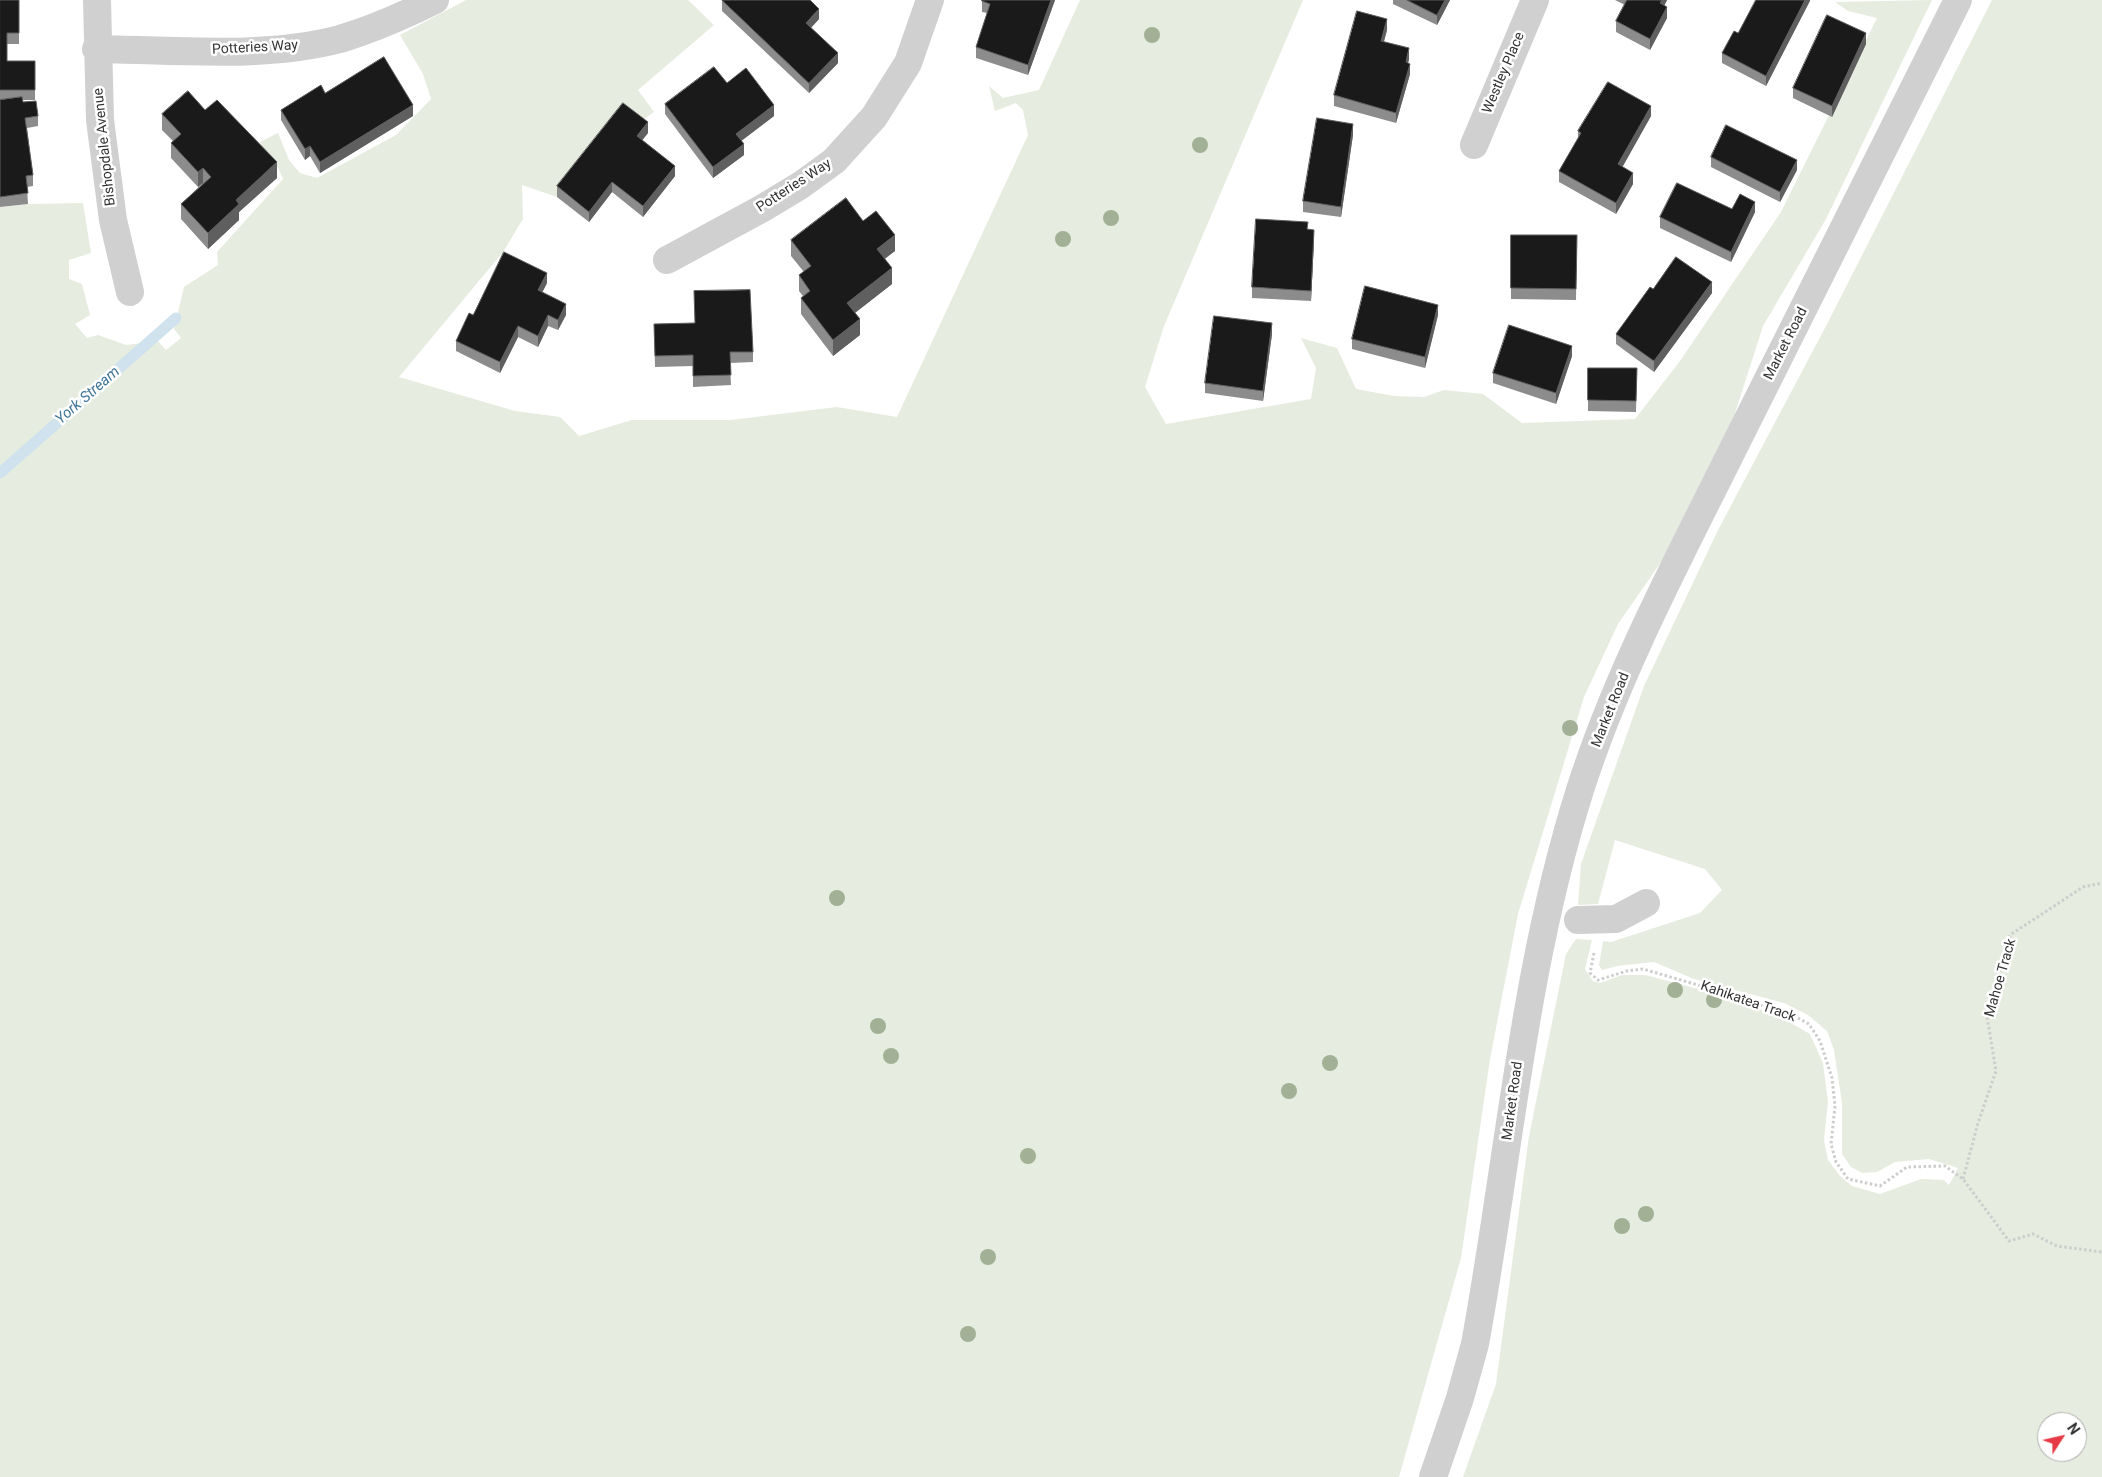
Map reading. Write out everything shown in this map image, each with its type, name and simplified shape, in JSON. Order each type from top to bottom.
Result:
[{"type":"street","name":"Bishopdale Avenue","points":[[97,0],[96,49],[100,120],[113,220],[130,292]]},
{"type":"street","name":"Potteries Way","points":[[96,49],[235,50],[291,48],[340,39],[395,19],[435,0]]},
{"type":"street","name":"Potteries Way","points":[[667,260],[763,208],[801,185],[834,161],[874,118],[908,63],[930,0]]},
{"type":"street","name":"Westley Place","points":[[1474,145],[1534,0]]},
{"type":"street","name":"Market Road","points":[[1433,1477],[1460,1398],[1475,1344],[1486,1288],[1527,1007],[1546,913],[1580,788],[1622,680],[1691,533],[1958,0]]},
{"type":"street","points":[[1578,920],[1616,919],[1646,904]]},
{"type":"path","name":"Mahoe Track","points":[[1963,1179],[1978,1123],[1996,1071],[1987,1016],[2010,935],[2083,887],[2102,883]]},
{"type":"path","name":"Kahikatea Track","points":[[1578,920],[1593,937],[1595,956],[1590,973],[1598,980],[1627,971],[1643,969],[1722,992],[1796,1017],[1809,1024],[1820,1040],[1832,1078],[1835,1106],[1831,1144],[1836,1162],[1848,1179],[1880,1186],[1907,1167],[1945,1166],[1963,1179],[2009,1241],[2033,1234],[2057,1246],[2102,1252]]},
{"type":"shaded area","points":[[466,0],[688,0],[714,25],[638,90],[654,112],[637,124],[623,114],[557,197],[522,185],[523,219],[503,252],[399,377],[515,411],[560,417],[579,436],[632,420],[731,420],[837,407],[897,417],[1028,135],[1023,110],[1016,103],[995,111],[989,86],[1003,98],[1039,90],[1080,0],[1303,0],[1164,326],[1145,387],[1166,424],[1311,399],[1316,368],[1301,338],[1337,348],[1356,389],[1394,396],[1424,397],[1444,390],[1483,394],[1522,423],[1635,419],[1680,361],[1781,212],[1877,18],[1848,11],[1835,2],[1932,0],[1826,219],[1763,326],[1729,432],[1677,539],[1618,624],[1584,697],[1518,914],[1490,1059],[1461,1258],[1399,1477],[0,1477],[0,207],[28,204],[83,203],[91,253],[69,260],[69,279],[82,284],[90,315],[75,324],[87,338],[98,335],[126,345],[158,341],[166,350],[181,338],[174,329],[184,287],[218,265],[217,252],[283,179],[275,161],[266,154],[260,142],[278,133],[289,160],[300,173],[317,178],[396,135],[431,99],[423,74],[400,35]]},
{"type":"shaded area","points":[[1992,0],[2102,0],[2102,1477],[1463,1477],[1496,1384],[1529,1136],[1566,954],[1576,939],[1592,940],[1585,969],[1593,981],[1600,983],[1622,975],[1645,975],[1729,997],[1784,1019],[1810,1034],[1823,1063],[1828,1102],[1824,1140],[1828,1160],[1840,1176],[1852,1186],[1880,1194],[1921,1179],[1944,1180],[1949,1185],[1958,1168],[1929,1159],[1895,1162],[1877,1172],[1862,1173],[1851,1167],[1842,1154],[1842,1103],[1834,1050],[1827,1031],[1808,1015],[1784,1003],[1694,979],[1654,962],[1617,966],[1602,970],[1599,965],[1603,941],[1611,942],[1700,913],[1722,890],[1705,869],[1615,840],[1598,904],[1578,905],[1581,864],[1644,686],[1718,530],[1826,326]]},
{"type":"building","points":[[0,0],[19,0],[19,33],[7,33],[7,61],[35,61],[35,90],[0,90]]},
{"type":"building","points":[[722,0],[810,0],[819,9],[806,23],[838,53],[809,83]]},
{"type":"building","points":[[982,0],[1051,0],[1028,65],[976,47],[990,4]]},
{"type":"building","points":[[1407,0],[1445,0],[1437,15]]},
{"type":"building","points":[[1627,0],[1662,0],[1660,3],[1667,7],[1650,39],[1616,21]]},
{"type":"building","points":[[1756,0],[1805,0],[1766,76],[1722,53],[1734,31],[1738,33]]},
{"type":"building","points":[[1357,11],[1387,19],[1381,41],[1409,48],[1406,62],[1410,64],[1396,113],[1334,95]]},
{"type":"building","points":[[1827,15],[1866,33],[1832,106],[1793,88]]},
{"type":"building","points":[[384,57],[413,105],[320,162],[310,146],[305,149],[281,110],[321,85],[325,93]]},
{"type":"building","points":[[714,67],[727,83],[746,68],[774,105],[736,134],[744,144],[713,167],[665,104]]},
{"type":"building","points":[[1608,82],[1651,106],[1618,164],[1633,173],[1616,203],[1559,171],[1581,133],[1578,131]]},
{"type":"building","points":[[188,91],[205,110],[217,100],[277,162],[236,200],[239,204],[208,233],[181,204],[211,177],[203,168],[198,172],[171,143],[181,134],[162,114]]},
{"type":"building","points":[[22,97],[23,102],[36,101],[38,116],[25,118],[33,175],[26,176],[28,193],[0,197],[0,100]]},
{"type":"building","points":[[623,103],[648,122],[637,136],[675,166],[643,206],[612,182],[589,212],[557,186]]},
{"type":"building","points":[[1317,118],[1353,124],[1341,207],[1303,201]]},
{"type":"building","points":[[1726,125],[1797,160],[1780,192],[1711,157]]},
{"type":"building","points":[[1677,183],[1732,209],[1740,194],[1755,202],[1731,252],[1660,217]]},
{"type":"building","points":[[846,198],[863,221],[876,211],[895,235],[877,249],[892,268],[847,303],[860,319],[833,340],[801,298],[810,291],[799,275],[811,266],[791,240]]},
{"type":"building","points":[[1256,219],[1308,222],[1307,229],[1314,230],[1311,291],[1252,287]]},
{"type":"building","points":[[1511,235],[1577,235],[1576,289],[1511,288]]},
{"type":"building","points":[[504,252],[547,273],[538,290],[566,304],[558,320],[548,315],[538,336],[518,326],[500,362],[456,341],[469,313],[473,315]]},
{"type":"building","points":[[1676,257],[1712,282],[1654,361],[1616,334],[1650,287],[1653,289]]},
{"type":"building","points":[[1365,286],[1438,305],[1425,357],[1352,339]]},
{"type":"building","points":[[750,290],[753,352],[730,352],[731,375],[693,376],[693,355],[655,356],[654,324],[695,323],[694,291]]},
{"type":"building","points":[[1214,316],[1272,323],[1263,391],[1205,383]]},
{"type":"building","points":[[1509,325],[1572,346],[1556,393],[1493,373]]},
{"type":"building","points":[[1588,368],[1637,368],[1636,401],[1588,400]]},
{"type":"waterway","name":"York Stream","points":[[0,473],[176,318]]}]
